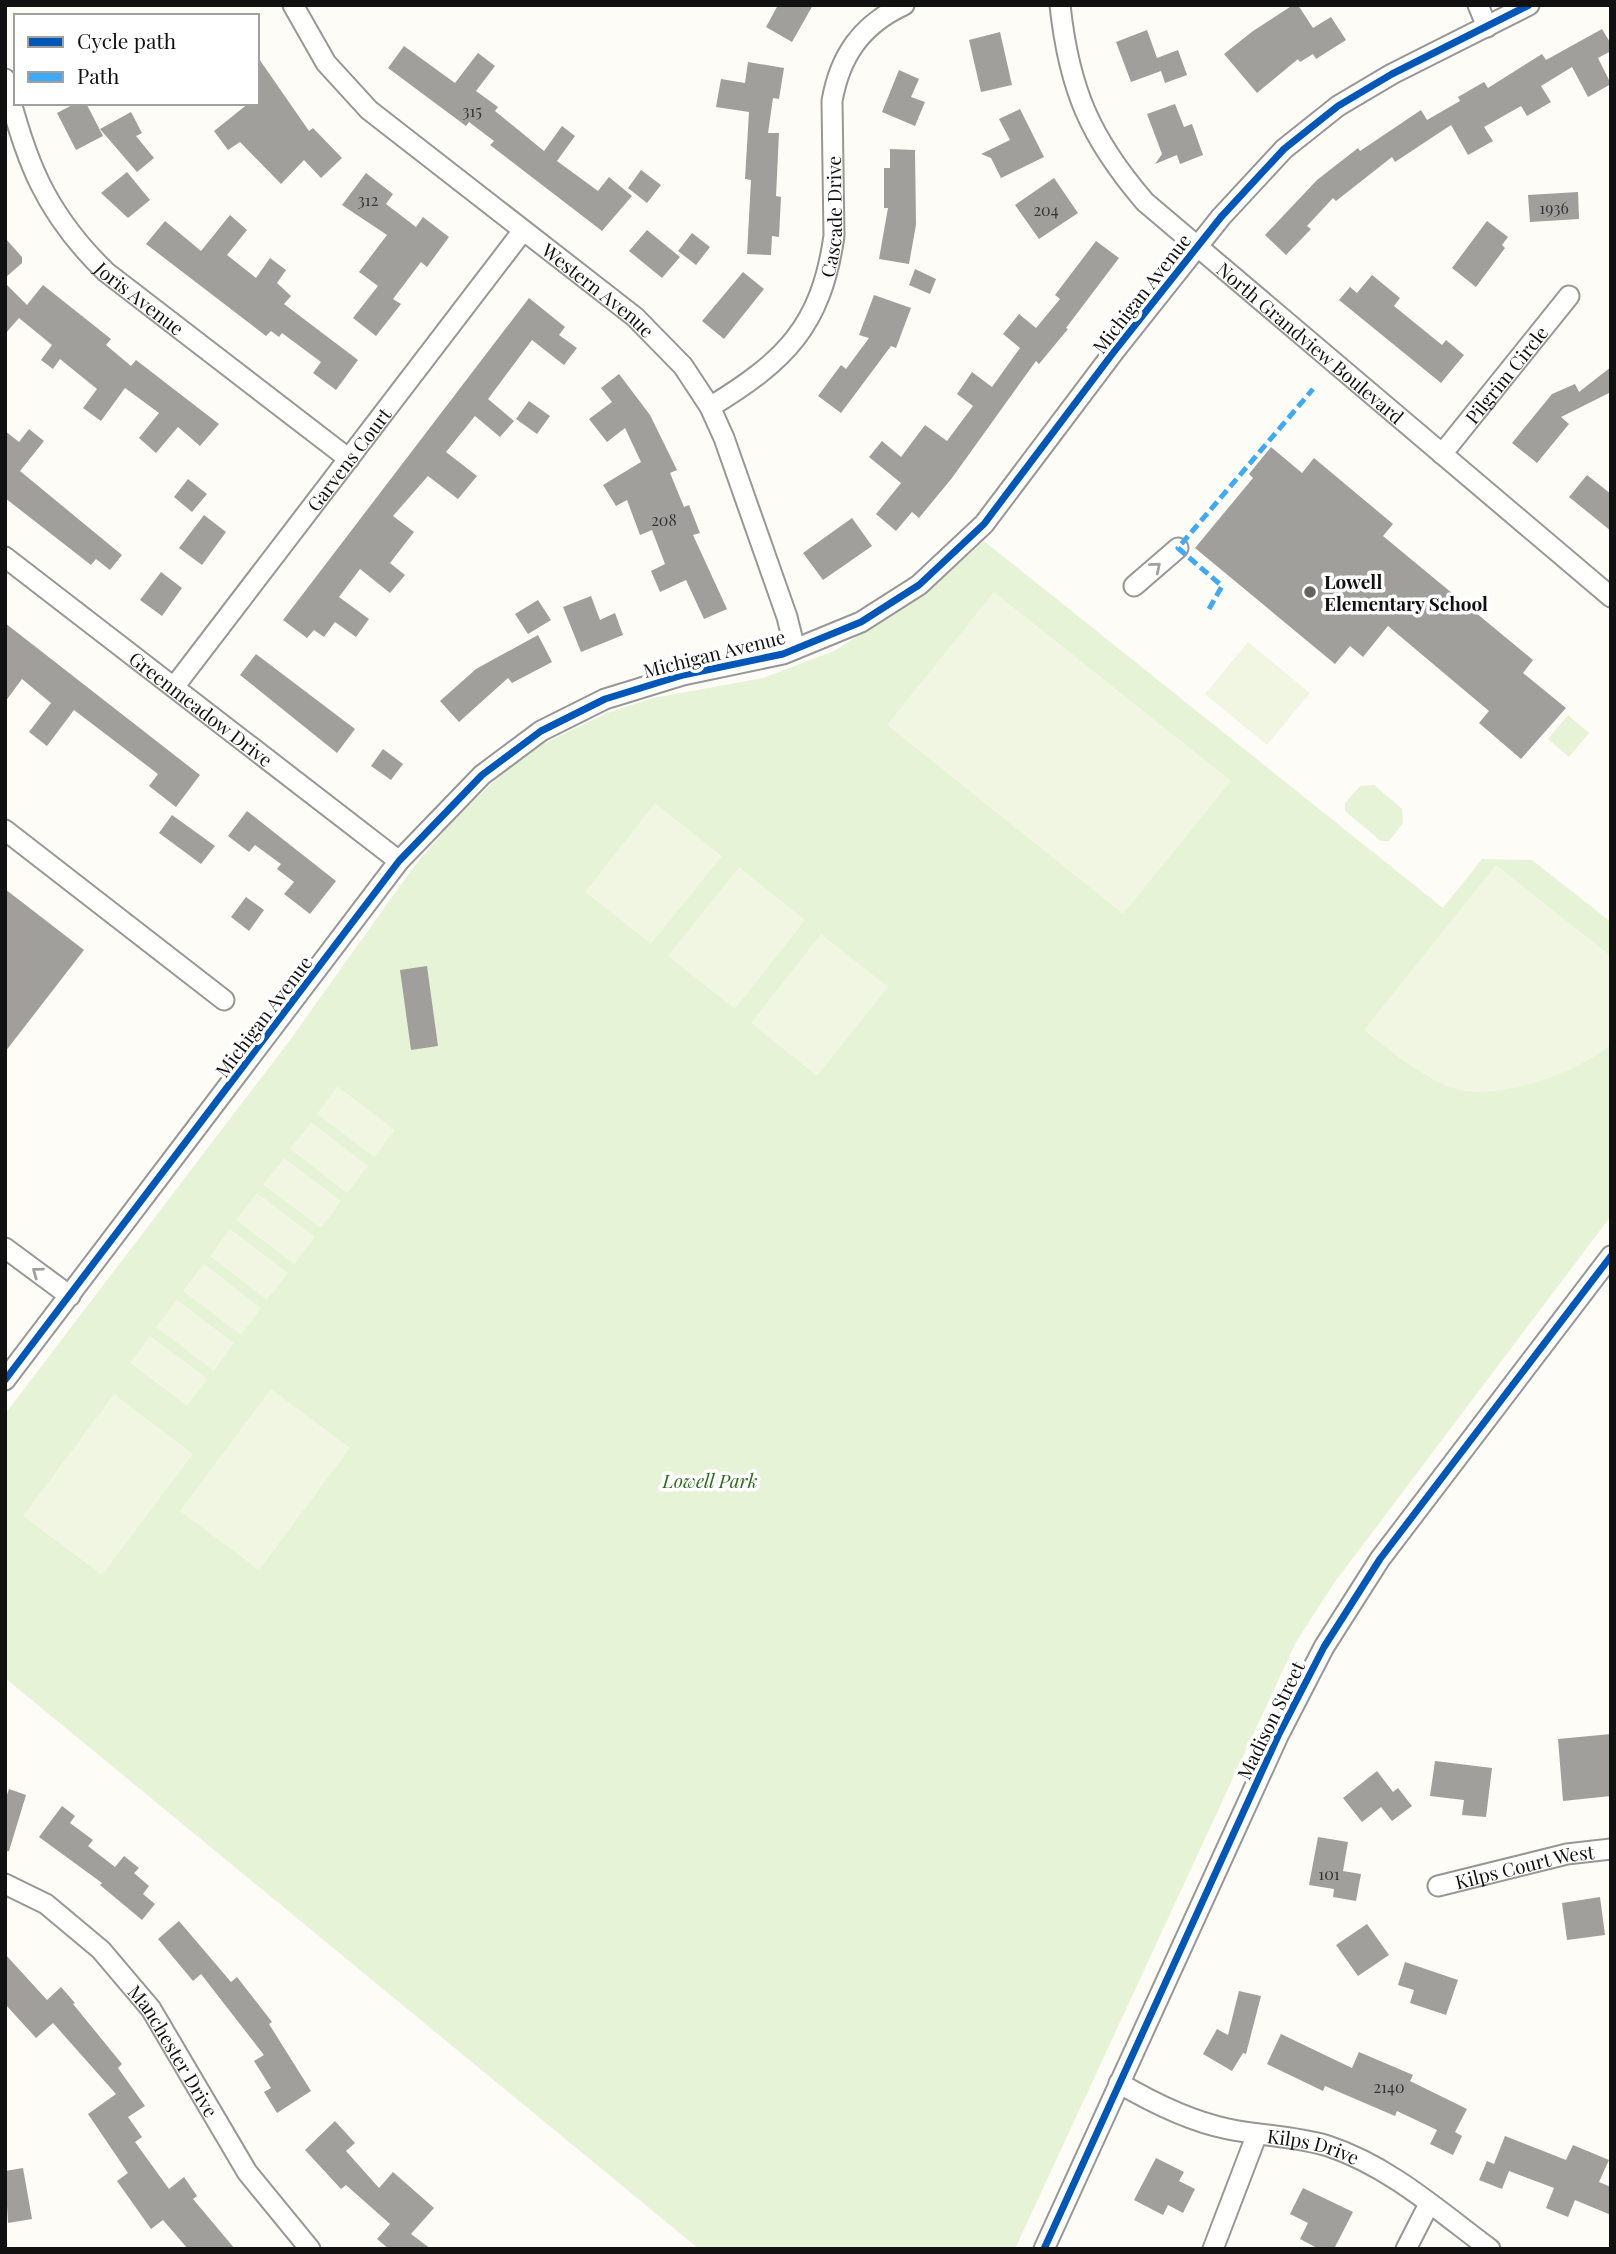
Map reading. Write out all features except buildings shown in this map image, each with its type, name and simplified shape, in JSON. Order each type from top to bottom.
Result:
[{"type":"street","name":"Western Avenue","points":[[293,5],[326,63],[355,97],[522,232],[653,333],[683,366],[710,407],[747,499],[795,649]]},
{"type":"street","name":"Cascade Drive","points":[[710,407],[774,364],[814,311],[834,236],[831,101],[834,87],[854,41],[887,13],[904,5]]},
{"type":"street","name":"North Grandview Boulevard","points":[[1060,5],[1066,58],[1077,91],[1105,149],[1145,202],[1196,248],[1611,597]]},
{"type":"street","points":[[1478,5],[1487,27]]},
{"type":"street","name":"Michigan Avenue","points":[[5,1380],[400,861],[482,775],[562,720],[628,691],[683,675],[753,663],[795,649],[888,607],[919,585],[967,543],[1196,248],[1258,174],[1338,106],[1392,74],[1529,5]]},
{"type":"street","name":"Joris Avenue","points":[[5,79],[28,162],[57,218],[77,243],[106,271],[349,459]]},
{"type":"street","name":"Garvens Court","points":[[174,688],[522,232]]},
{"type":"street","name":"Pilgrim Circle","points":[[1441,454],[1569,296]]},
{"type":"street","points":[[1134,586],[1178,548]]},
{"type":"street","name":"Greenmeadow Drive","points":[[5,557],[400,861]]},
{"type":"street","points":[[5,830],[224,1000]]},
{"type":"street","points":[[5,1248],[70,1296]]},
{"type":"street","name":"Madison Street","points":[[1044,2249],[1278,1736],[1324,1647],[1380,1559],[1611,1256]]},
{"type":"street","name":"Kilps Court West","points":[[1438,1886],[1567,1854],[1611,1849]]},
{"type":"street","name":"Manchester Drive","points":[[5,1884],[46,1904],[101,1950],[151,2008],[247,2172],[310,2249]]},
{"type":"street","name":"Kilps Drive","points":[[1119,2083],[1200,2122],[1307,2141],[1354,2156],[1382,2170],[1490,2249]]},
{"type":"street","points":[[1213,2249],[1256,2134]]},
{"type":"street","points":[[1406,2249],[1430,2204]]},
{"type":"green space","name":"Lowell Park","points":[[984,541],[1443,908],[1482,859],[1532,860],[1611,922],[1611,1216],[1334,1583],[1296,1642],[1015,2249],[699,2249],[5,1678],[5,1414],[290,1040],[412,869],[455,818],[512,765],[545,743],[607,713],[653,698],[763,678],[834,651],[924,594]]},
{"type":"green space","points":[[994,592],[1231,781],[1123,914],[887,725]]},
{"type":"green space","points":[[1248,642],[1310,693],[1267,745],[1205,694]]},
{"type":"green space","points":[[1568,715],[1589,733],[1569,757],[1548,739]]},
{"type":"green space","points":[[1374,785],[1402,809],[1403,823],[1389,841],[1381,841],[1345,811],[1345,803],[1360,786]]},
{"type":"green space","points":[[655,803],[722,856],[651,944],[585,892]]},
{"type":"green space","points":[[1496,865],[1611,956],[1611,1044],[1581,1064],[1542,1080],[1501,1090],[1465,1091],[1425,1075],[1364,1030]]},
{"type":"green space","points":[[739,867],[805,920],[735,1009],[668,956]]},
{"type":"green space","points":[[821,934],[888,987],[817,1076],[751,1023]]},
{"type":"green space","points":[[337,1086],[395,1130],[374,1157],[317,1114]]},
{"type":"green space","points":[[311,1122],[368,1166],[347,1193],[290,1149]]},
{"type":"green space","points":[[284,1158],[341,1201],[321,1228],[263,1185]]},
{"type":"green space","points":[[257,1193],[315,1237],[294,1264],[236,1220]]},
{"type":"green space","points":[[230,1229],[288,1273],[267,1300],[210,1256]]},
{"type":"green space","points":[[204,1264],[261,1308],[241,1335],[183,1291]]},
{"type":"green space","points":[[177,1300],[234,1343],[214,1371],[156,1327]]},
{"type":"green space","points":[[150,1336],[208,1379],[187,1406],[130,1363]]},
{"type":"green space","points":[[271,1389],[350,1448],[259,1570],[180,1511]]},
{"type":"green space","points":[[114,1394],[193,1454],[102,1575],[23,1516]]},
{"type":"marked path","points":[[1209,609],[1222,586],[1178,548],[1313,389]]},
{"type":"cycle path","points":[[5,1380],[399,861],[482,775],[541,731],[605,699],[683,675],[783,654],[861,622],[919,585],[984,524],[1116,349],[1221,217],[1284,149],[1338,106],[1392,74],[1529,5]]},
{"type":"cycle path","points":[[1044,2249],[1278,1736],[1324,1647],[1380,1559],[1611,1256]]},
{"type":"place","name":"Lowell Elementary School","points":[[1310,592]]}]
